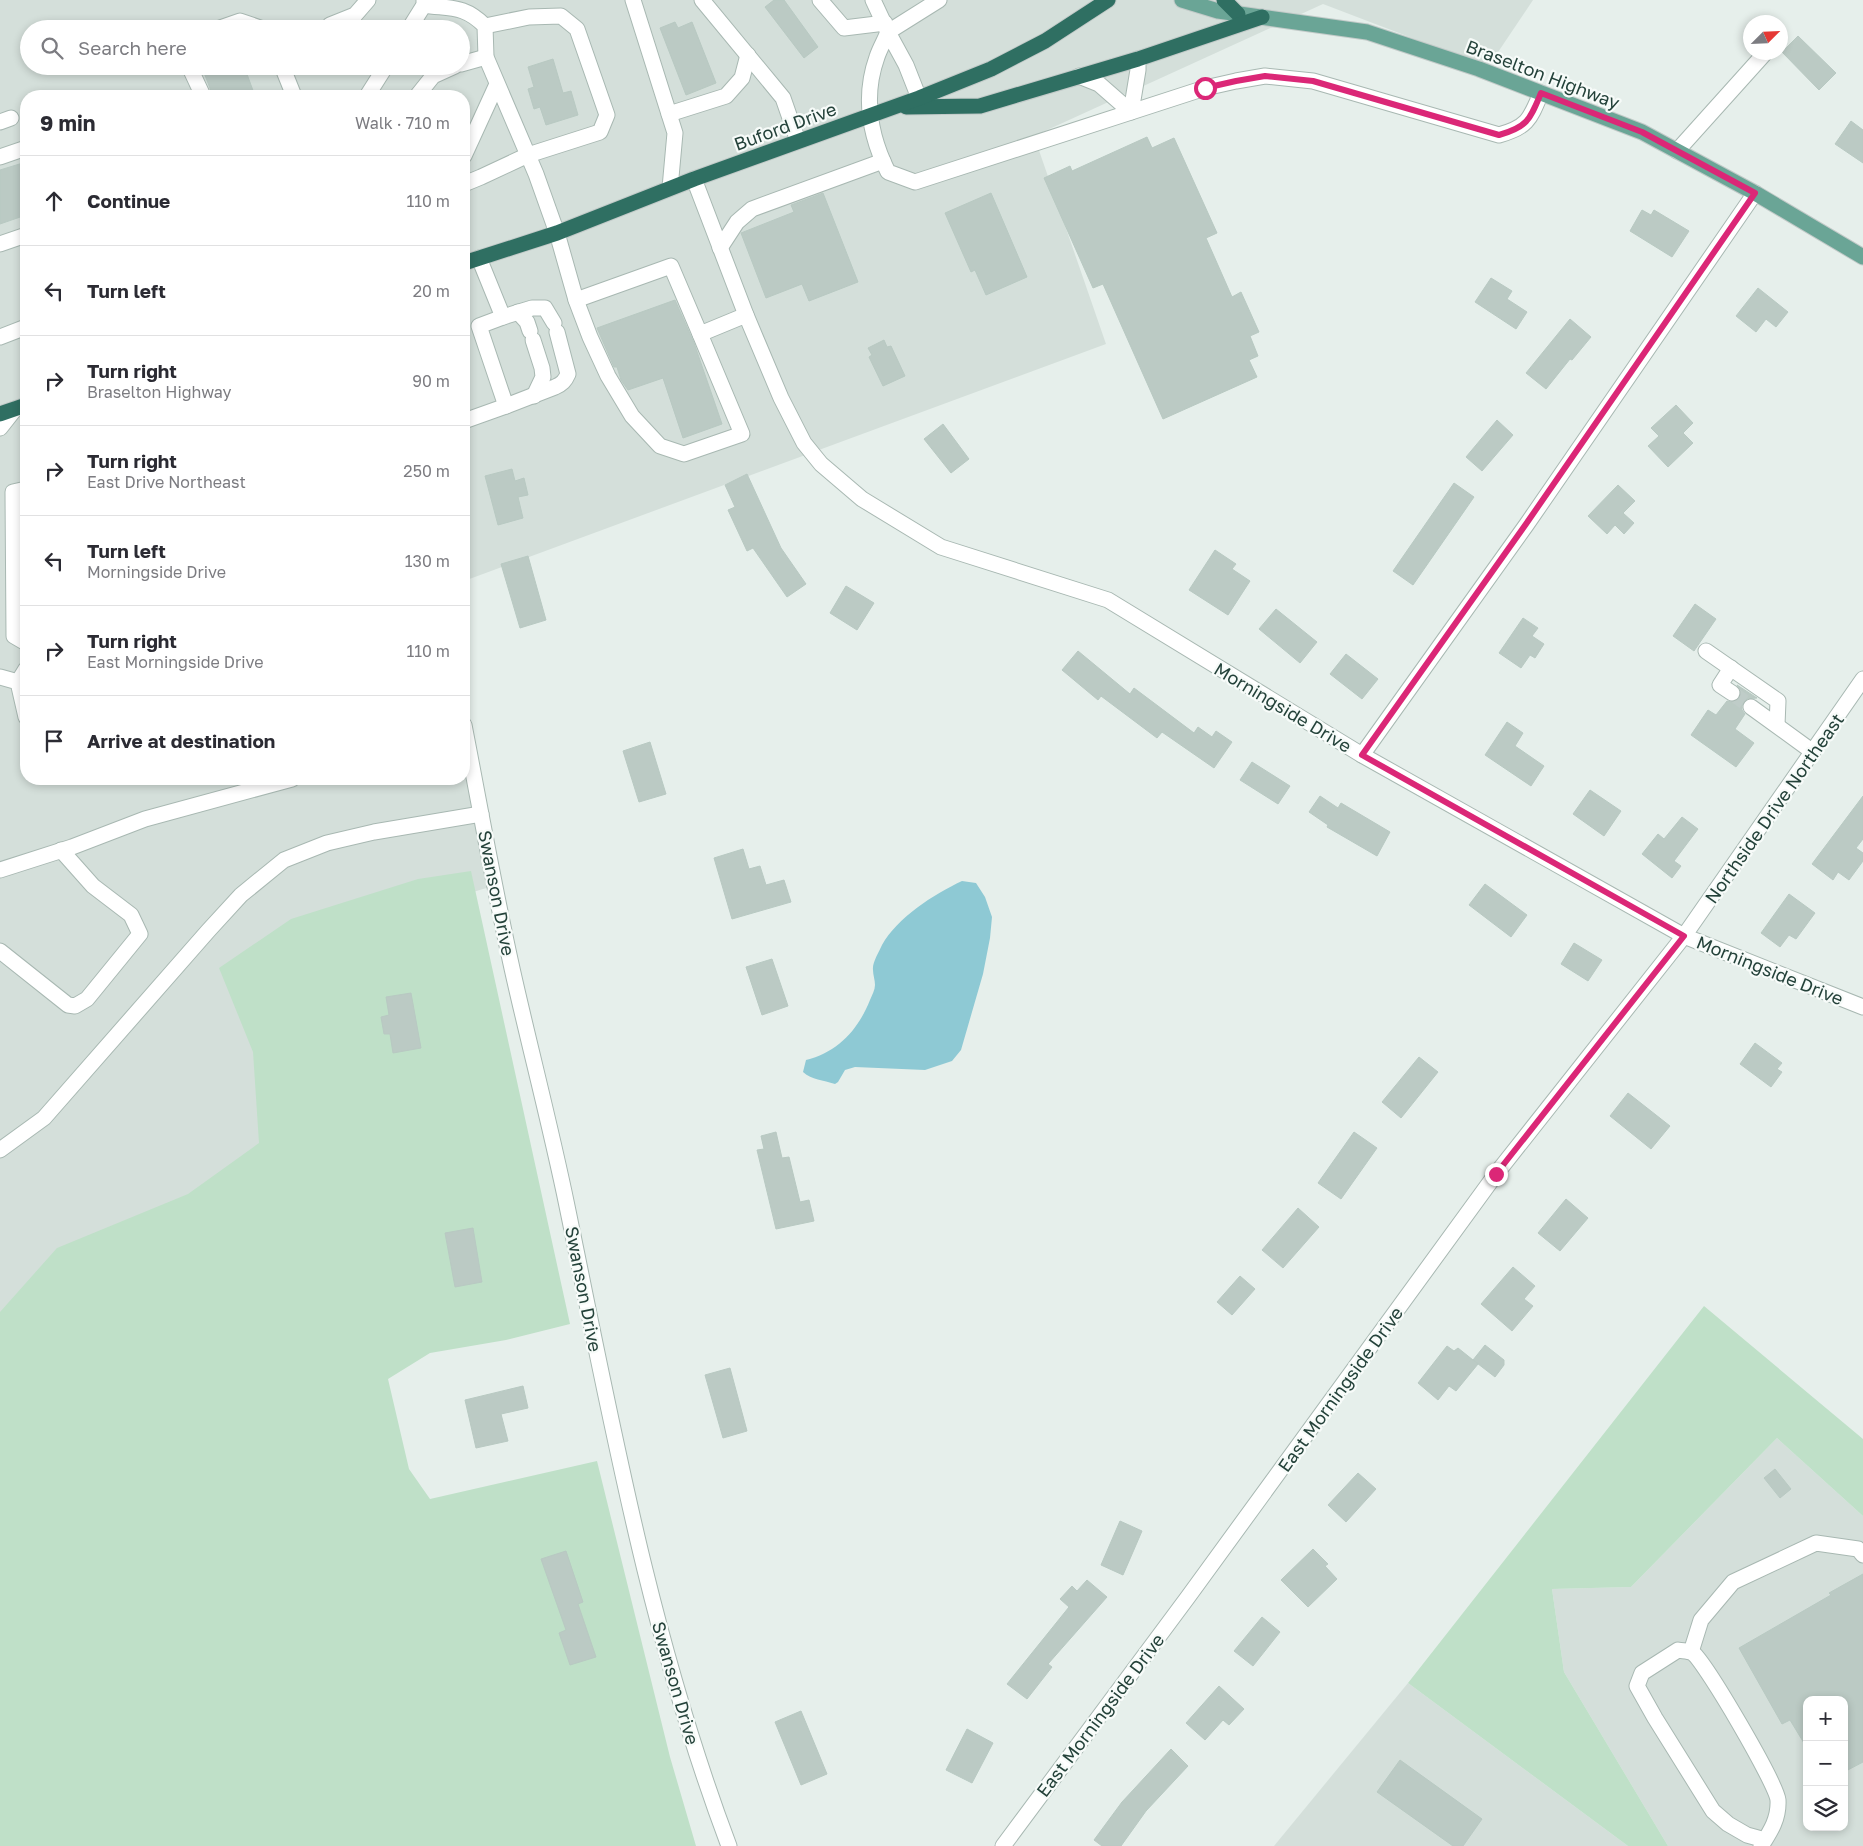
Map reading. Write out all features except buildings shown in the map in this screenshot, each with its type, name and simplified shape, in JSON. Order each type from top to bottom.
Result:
[{"type":"highway","name":"Buford Drive","points":[[470,261],[557,233],[670,188],[919,98],[991,69],[1045,41],[1108,0]]},
{"type":"highway","points":[[1224,0],[1238,14]]},
{"type":"highway","points":[[892,107],[980,106],[1138,59],[1262,17]]},
{"type":"highway","points":[[0,414],[20,407]]},
{"type":"main road","name":"Braselton Highway","points":[[1182,0],[1218,11],[1367,32],[1479,69],[1642,132],[1755,193],[1863,257]]},
{"type":"street","points":[[342,20],[355,15],[368,0]]},
{"type":"street","points":[[633,0],[675,133],[670,188]]},
{"type":"street","points":[[702,0],[783,98],[798,141]]},
{"type":"street","points":[[820,0],[844,28],[887,27],[939,0]]},
{"type":"street","points":[[873,0],[906,65],[919,98]]},
{"type":"street","points":[[414,20],[424,3],[462,10],[474,15],[485,26],[486,58],[528,155],[557,233],[576,300],[608,376],[632,416],[660,446],[684,454],[742,434],[671,266],[576,300]]},
{"type":"street","points":[[470,182],[528,155],[600,132],[607,114],[577,29],[561,16],[529,17],[485,26]]},
{"type":"street","points":[[887,27],[877,57],[871,84],[869,116],[878,151],[888,172],[915,182],[1205,88],[1265,76],[1313,81],[1499,135],[1516,131],[1530,118],[1541,93]]},
{"type":"street","points":[[669,114],[726,96],[742,78],[748,55]]},
{"type":"street","points":[[470,62],[486,58]]},
{"type":"street","points":[[1132,112],[1138,59]]},
{"type":"street","points":[[1677,151],[1759,60]]},
{"type":"street","points":[[193,75],[199,90]]},
{"type":"street","points":[[286,75],[292,90]]},
{"type":"street","points":[[371,90],[380,75]]},
{"type":"street","points":[[422,90],[435,75]]},
{"type":"street","points":[[1079,76],[1099,84],[1132,112]]},
{"type":"street","points":[[470,143],[497,84]]},
{"type":"street","points":[[0,157],[20,150]]},
{"type":"street","points":[[720,248],[738,222],[752,209],[883,161]]},
{"type":"street","points":[[694,179],[746,315],[700,334]]},
{"type":"street","points":[[1362,755],[1532,516],[1755,193]]},
{"type":"street","points":[[0,244],[20,237]]},
{"type":"street","points":[[480,258],[503,317]]},
{"type":"street","points":[[470,419],[506,406],[534,396],[562,384],[568,374],[555,327],[545,308],[532,308],[479,326],[506,406]]},
{"type":"street","points":[[518,312],[527,322],[542,368],[543,377],[534,396]]},
{"type":"street","name":"Morningside Drive","points":[[746,315],[781,398],[804,443],[821,464],[862,499],[941,547],[1108,600],[1362,755],[1684,936],[1863,1007]]},
{"type":"street","points":[[0,337],[20,329]]},
{"type":"street","points":[[0,428],[20,408]]},
{"type":"street","points":[[20,490],[13,492],[14,636],[20,640]]},
{"type":"street","points":[[1706,651],[1778,701],[1777,725]]},
{"type":"street","points":[[1731,668],[1720,685],[1732,693]]},
{"type":"street","points":[[0,677],[18,682]]},
{"type":"street","points":[[20,678],[18,682],[20,691]]},
{"type":"street","name":"Northside Drive Northeast","points":[[1684,936],[1863,679]]},
{"type":"street","points":[[1751,707],[1813,752]]},
{"type":"street","name":"Swanson Drive","points":[[470,759],[516,984],[553,1137],[615,1444],[640,1552],[688,1731],[729,1846]]},
{"type":"street","points":[[0,870],[145,819],[270,785]]},
{"type":"street","points":[[0,1150],[44,1118],[241,895],[284,860],[327,843],[374,832],[481,814]]},
{"type":"street","points":[[0,951],[68,1005],[76,1006],[87,999],[140,934],[132,915],[93,886],[61,850]]},
{"type":"street","name":"East Morningside Drive","points":[[1003,1846],[1194,1589],[1496,1174],[1684,936]]},
{"type":"street","points":[[1692,1652],[1701,1620],[1733,1582],[1816,1543],[1858,1549],[1863,1555]]},
{"type":"street","points":[[1678,1650],[1692,1652],[1702,1663],[1771,1781],[1778,1798],[1776,1814],[1774,1826],[1763,1843],[1728,1824],[1713,1811],[1655,1718],[1638,1686],[1642,1673],[1678,1650]]},
{"type":"shaded area","points":[[0,0],[1533,0],[1488,67],[1323,4],[1034,136],[1106,344],[470,579],[470,90],[20,90],[20,785],[470,785],[470,720],[500,884],[261,955],[312,1160],[0,1444]]},
{"type":"shaded area","points":[[1777,1438],[1863,1516],[1863,1846],[1668,1846],[1564,1672],[1552,1589],[1631,1587]]},
{"type":"shaded area","points":[[1408,1683],[1628,1846],[1274,1846]]},
{"type":"green space","points":[[471,871],[570,1324],[506,1340],[430,1353],[388,1379],[409,1469],[430,1499],[597,1461],[670,1757],[696,1846],[0,1846],[0,1312],[57,1248],[188,1194],[259,1143],[253,1052],[219,968],[291,919],[418,879]]},
{"type":"green space","points":[[1704,1306],[1863,1439],[1863,1516],[1777,1438],[1631,1587],[1552,1589],[1564,1672],[1668,1846],[1628,1846],[1408,1683]]},
{"type":"water","points":[[962,881],[976,883],[985,897],[992,917],[983,974],[961,1050],[952,1061],[925,1070],[855,1067],[845,1070],[835,1084],[806,1075],[803,1072],[806,1060],[837,1045],[846,1038],[859,1021],[874,989],[873,967],[875,961],[882,945],[897,925],[928,900]]},
{"type":"tunnel","points":[[1732,693],[1751,707]]},
{"type":"route","points":[[1205,88],[1265,76],[1313,81],[1499,135],[1516,131],[1530,118],[1541,93],[1642,132],[1755,193],[1526,524],[1362,755],[1684,936],[1496,1174]]}]
